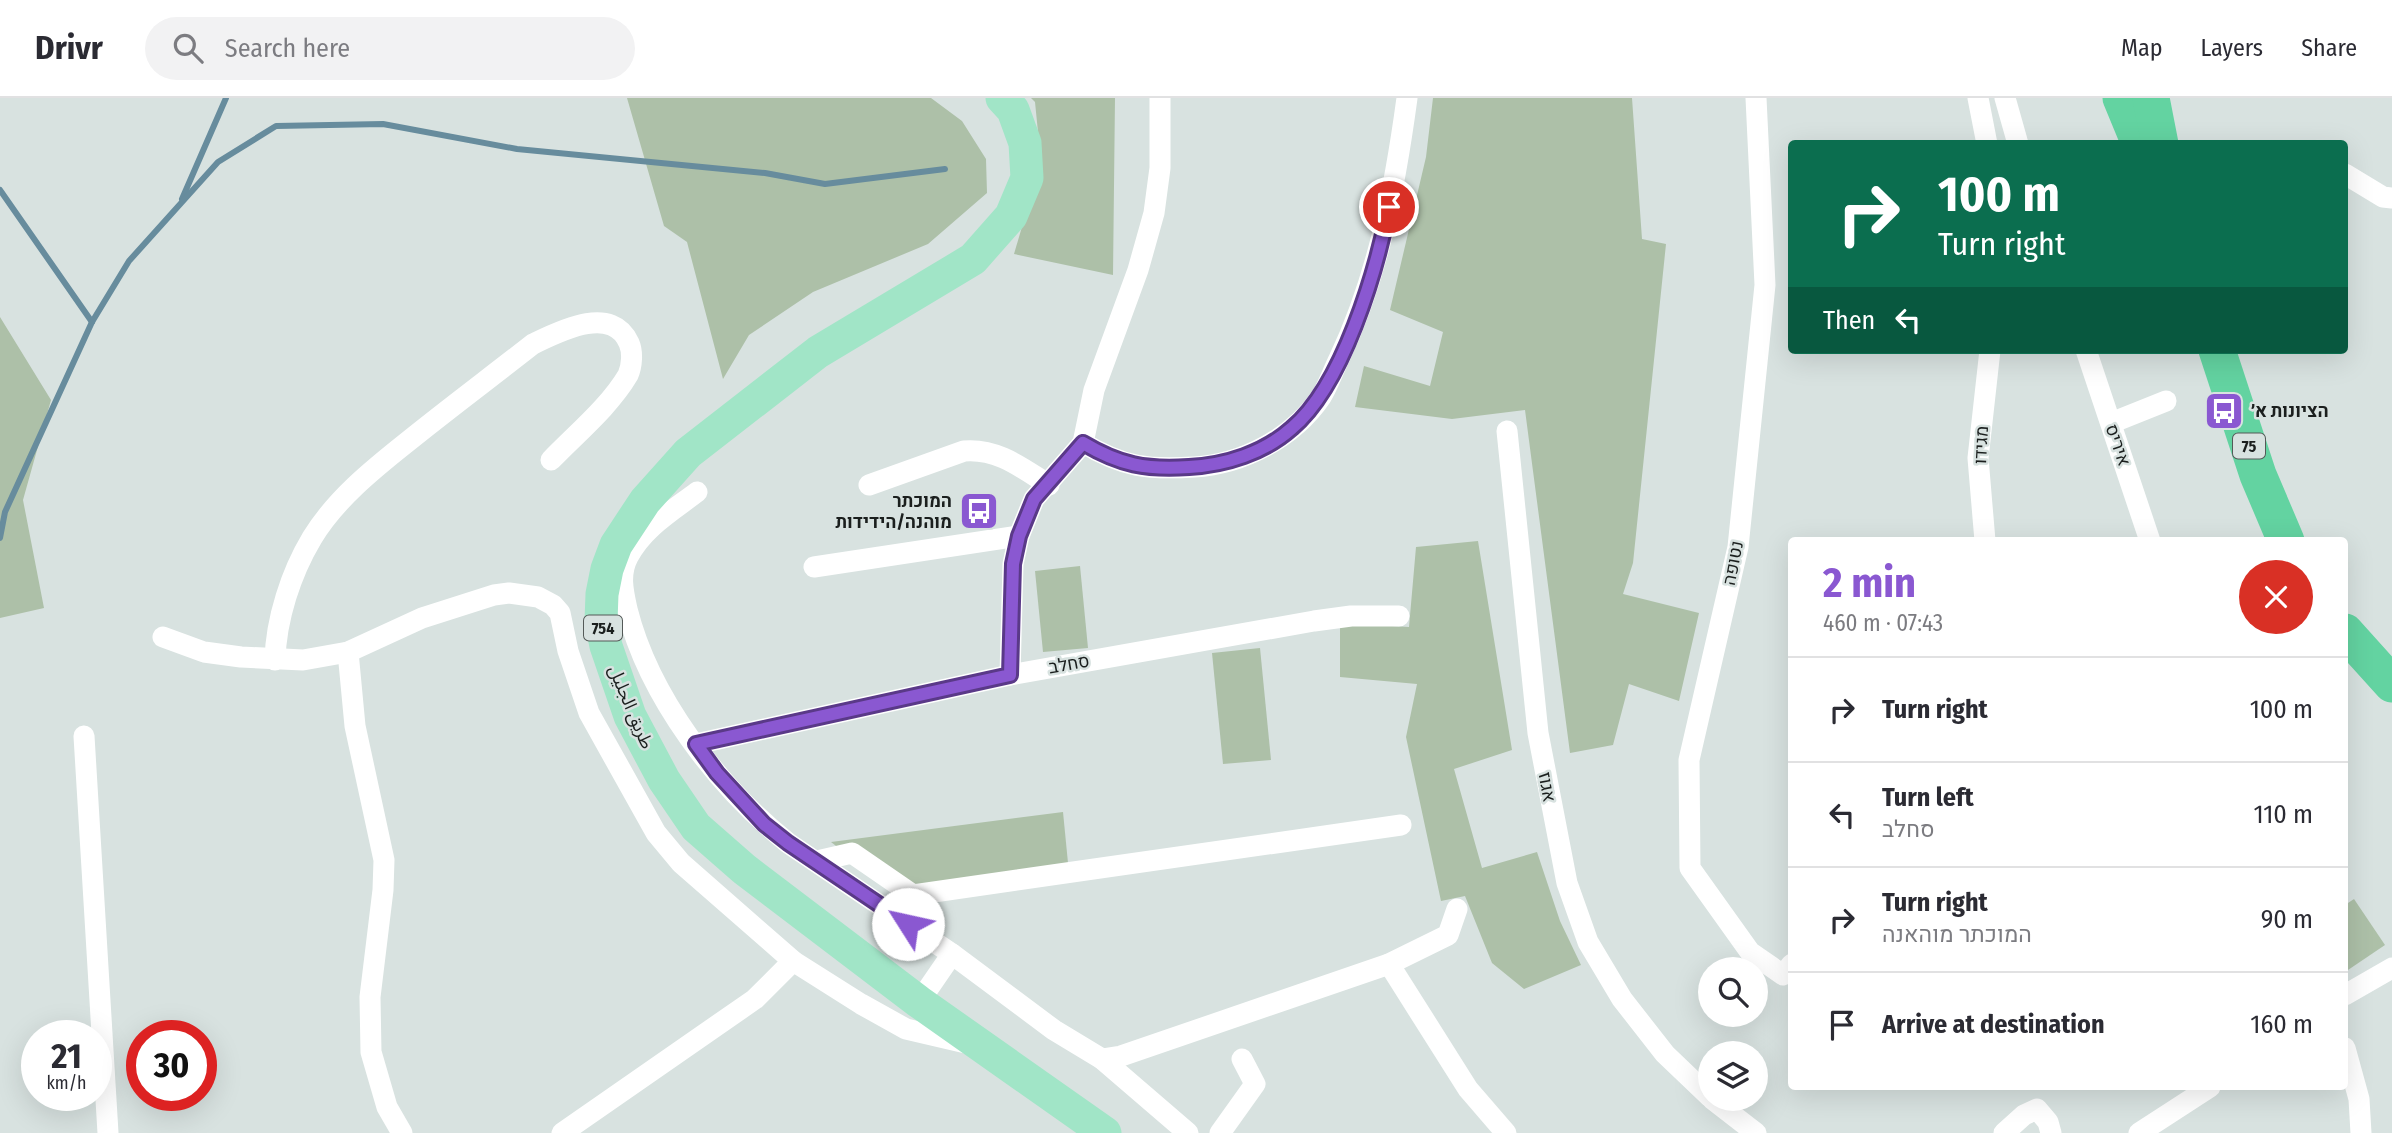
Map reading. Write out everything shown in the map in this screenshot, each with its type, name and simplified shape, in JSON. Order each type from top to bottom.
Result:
[{"type":"highway","points":[[2121,98],[2138,140]]},
{"type":"highway","points":[[2151,98],[2159,140]]},
{"type":"highway","name":"75","points":[[2218,354],[2258,475],[2284,537]]},
{"type":"highway","points":[[2348,635],[2392,684]]},
{"type":"main road","name":"طريق الجليل","points":[[1002,98],[1013,110],[1025,143],[1027,178],[1011,216],[973,259],[818,352],[688,453],[645,501],[616,545],[602,594],[601,621],[606,646],[631,716],[664,780],[696,827],[744,869],[919,1002],[1105,1133]]},
{"type":"street","points":[[1010,675],[1013,564],[1019,536],[1034,499],[1083,443],[1094,390],[1138,270],[1154,213],[1160,168],[1160,98]]},
{"type":"street","points":[[1083,443],[1109,458],[1158,469],[1211,466],[1253,453],[1292,429],[1321,397],[1359,318],[1384,232],[1407,98]]},
{"type":"street","name":"נטופה","points":[[1756,98],[1765,285],[1738,547],[1689,760],[1690,868],[1750,952],[1783,975],[1788,969]]},
{"type":"street","points":[[1978,98],[1986,140]]},
{"type":"street","points":[[2005,98],[2017,140]]},
{"type":"street","points":[[2348,176],[2384,197],[2392,198]]},
{"type":"street","points":[[275,660],[275,637],[296,568],[313,537],[334,509],[376,468],[533,344],[561,330],[586,324],[609,323],[625,333],[632,350],[629,372],[612,397],[551,460]]},
{"type":"street","name":"מגידו","points":[[1986,537],[1978,458],[1990,354]]},
{"type":"street","name":"איריס","points":[[2087,354],[2149,537]]},
{"type":"street","points":[[2110,423],[2166,401]]},
{"type":"street","name":"אגוז","points":[[1507,431],[1538,733],[1567,883],[1588,942],[1622,999],[1665,1054],[1698,1086]]},
{"type":"street","points":[[869,485],[964,451],[980,450],[1005,458],[1049,485]]},
{"type":"street","points":[[697,492],[648,528],[627,558],[621,584],[632,629],[653,679],[717,773],[764,824],[788,843],[952,954],[1054,1030],[1102,1059],[1188,1133]]},
{"type":"street","points":[[814,567],[1019,536]]},
{"type":"street","points":[[163,637],[204,652],[275,660],[303,660],[348,652],[422,618],[494,595],[509,593],[538,597],[553,605],[560,613],[568,651],[589,713],[656,833],[681,863],[793,961],[861,1004],[906,1029],[984,1048]]},
{"type":"street","name":"סחלב","points":[[696,744],[1010,675],[1314,621],[1351,616],[1399,616]]},
{"type":"street","points":[[348,652],[355,726],[384,860],[370,997],[371,1052],[387,1107],[402,1133]]},
{"type":"street","points":[[84,736],[108,1133]]},
{"type":"street","points":[[817,861],[852,853],[913,895],[1401,825]]},
{"type":"street","points":[[1102,1059],[1121,1056],[1389,964],[1448,934],[1457,909]]},
{"type":"street","points":[[919,1002],[952,954]]},
{"type":"street","points":[[562,1133],[755,999],[793,961]]},
{"type":"street","points":[[1389,964],[1468,1089],[1506,1133]]},
{"type":"street","points":[[2348,993],[2392,968]]},
{"type":"street","points":[[2348,1058],[2360,1099],[2361,1133]]},
{"type":"street","points":[[1220,1133],[1255,1084],[1242,1059]]},
{"type":"street","points":[[2139,1133],[2200,1090]]},
{"type":"street","points":[[2004,1133],[2024,1115],[2037,1109],[2048,1122],[2051,1133]]},
{"type":"street","name":"אגוז","points":[[1728,1111],[1756,1133]]},
{"type":"green space","points":[[627,98],[931,98],[962,121],[986,159],[987,193],[928,244],[813,292],[749,335],[723,379],[687,242],[664,226]]},
{"type":"green space","points":[[1031,98],[1115,98],[1113,275],[1014,254],[1041,162],[1035,102]]},
{"type":"green space","points":[[1433,98],[1632,98],[1642,239],[1666,244],[1633,563],[1623,594],[1699,613],[1679,701],[1629,684],[1613,745],[1570,753],[1525,410],[1452,419],[1355,407],[1364,366],[1430,386],[1443,332],[1390,310],[1426,157]]},
{"type":"green space","points":[[0,317],[51,400],[23,500],[44,608],[0,618]]},
{"type":"green space","points":[[1478,541],[1512,750],[1454,769],[1482,868],[1537,852],[1560,921],[1581,965],[1524,989],[1492,963],[1465,896],[1441,901],[1406,737],[1417,684],[1340,677],[1340,623],[1409,627],[1416,547]]},
{"type":"green space","points":[[1080,566],[1088,648],[1043,652],[1035,571]]},
{"type":"green space","points":[[1260,648],[1271,760],[1223,764],[1212,653]]},
{"type":"green space","points":[[1063,812],[1068,863],[895,892],[831,842]]},
{"type":"green space","points":[[2354,899],[2385,945],[2348,970],[2348,903]]},
{"type":"waterway","points":[[182,199],[226,98]]},
{"type":"waterway","points":[[0,538],[5,512],[92,322],[129,261],[218,162],[276,126],[383,124],[517,149],[765,173],[825,184],[945,169]]},
{"type":"waterway","points":[[0,190],[92,322]]},
{"type":"place","name":"הציונות א׳","points":[[2224,411]]},
{"type":"place","name":"המוכתר מוהנה/הידידות","points":[[979,511]]},
{"type":"route","points":[[908,924],[764,824],[717,773],[696,744],[1010,675],[1013,564],[1025,516],[1034,499],[1083,443],[1109,458],[1158,469],[1211,466],[1253,453],[1292,429],[1321,397],[1359,318],[1389,207]]}]
